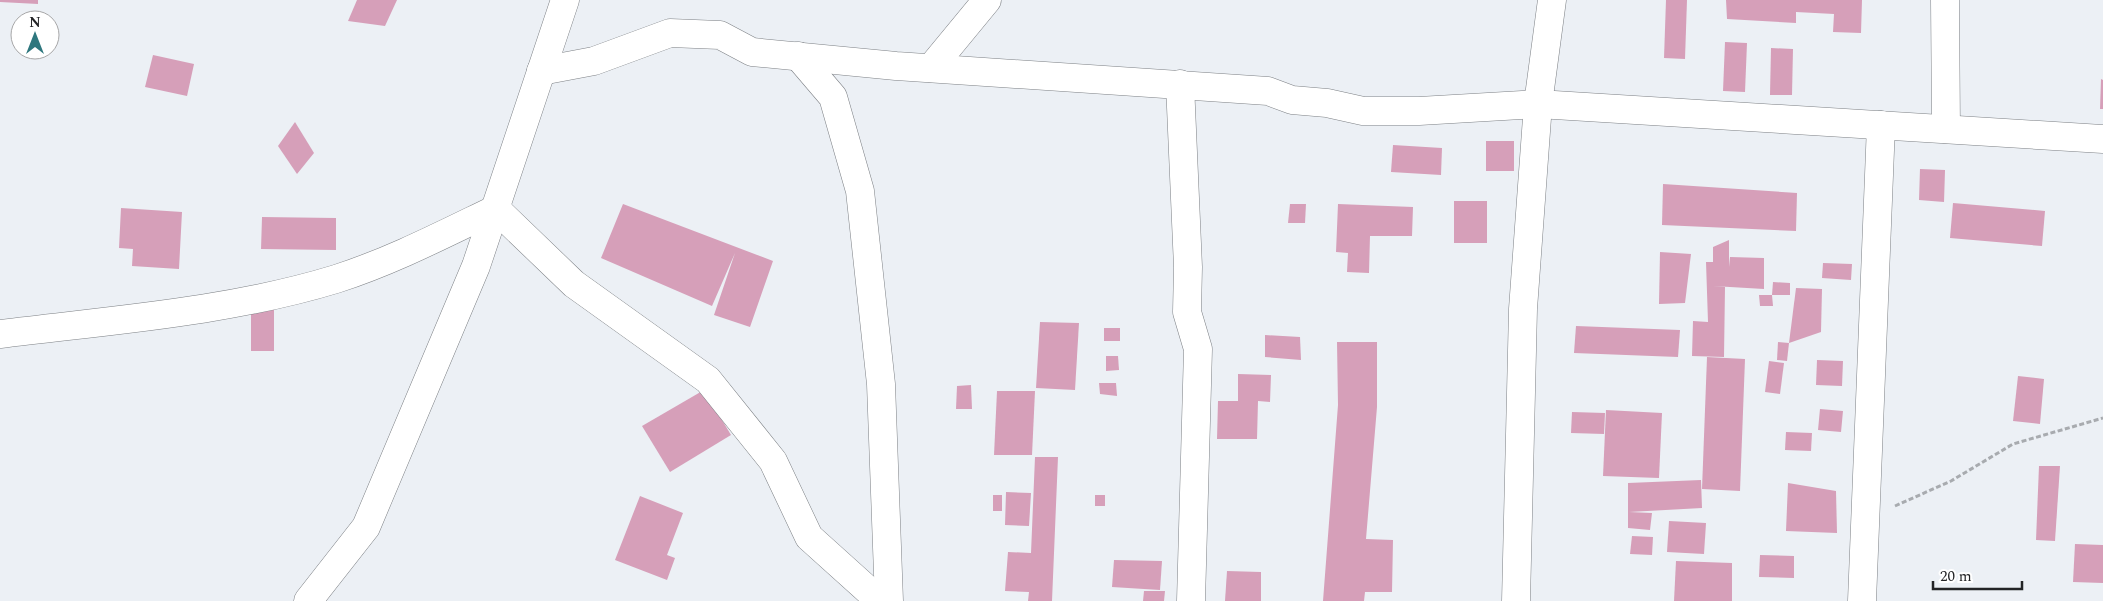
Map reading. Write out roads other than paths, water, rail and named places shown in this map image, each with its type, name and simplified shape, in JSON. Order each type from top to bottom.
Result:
[{"type":"street","points":[[308,601],[366,527],[476,266],[565,0]]},
{"type":"street","points":[[932,68],[986,0]]},
{"type":"street","points":[[1516,601],[1523,309],[1538,104],[1552,0]]},
{"type":"street","points":[[1944,0],[1946,129]]},
{"type":"street","points":[[541,71],[594,61],[670,33],[720,35],[752,52],[932,68],[1268,91],[1292,100],[1327,103],[1363,111],[1419,111],[1538,104],[2103,139]]},
{"type":"street","points":[[798,56],[833,97],[860,191],[881,384],[889,601]]},
{"type":"street","points":[[1180,84],[1188,267],[1188,312],[1198,349],[1191,601]]},
{"type":"street","points":[[1862,601],[1881,125]]},
{"type":"street","points":[[0,334],[251,300],[327,281],[404,253],[496,209]]},
{"type":"street","points":[[496,209],[574,284],[708,380],[773,461],[809,537],[880,601]]}]
